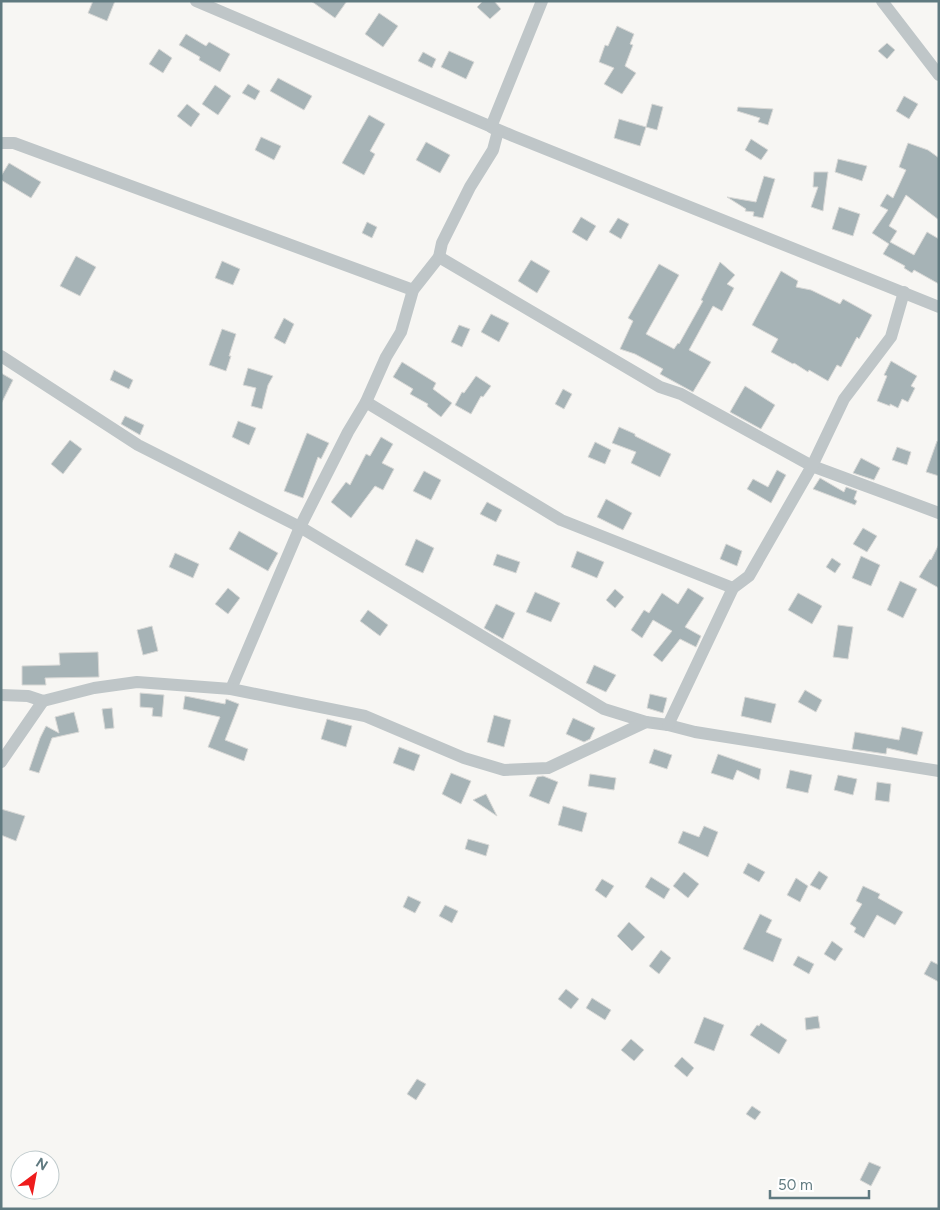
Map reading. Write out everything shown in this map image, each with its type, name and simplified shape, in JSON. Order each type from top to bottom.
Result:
[{"type":"street","points":[[196,1],[492,127],[939,307]]},
{"type":"street","points":[[492,127],[542,1]]},
{"type":"street","points":[[882,1],[939,75]]},
{"type":"street","points":[[231,689],[300,527],[348,432],[366,402],[386,357],[402,332],[413,290],[439,257],[442,243],[470,187],[493,150],[498,131],[492,127]]},
{"type":"street","points":[[1,143],[14,143],[413,290]]},
{"type":"street","points":[[439,257],[660,387],[681,394],[812,466],[939,512]]},
{"type":"street","points":[[668,725],[733,588],[748,576],[812,466],[844,398],[891,337],[904,292]]},
{"type":"street","points":[[1,356],[138,446],[300,527],[604,709],[646,722],[696,732],[939,771]]},
{"type":"street","points":[[366,402],[561,520],[733,588]]},
{"type":"street","points":[[1,695],[28,696],[43,701],[94,688],[137,682],[231,689],[366,716],[464,758],[504,770],[548,768],[646,722]]},
{"type":"street","points":[[1,762],[43,701]]},
{"type":"building","points":[[93,1],[115,1],[107,21],[88,13]]},
{"type":"building","points":[[311,1],[347,1],[335,18]]},
{"type":"building","points":[[483,1],[494,1],[501,9],[490,19],[477,7]]},
{"type":"building","points":[[379,13],[398,26],[383,47],[365,34]]},
{"type":"building","points":[[617,26],[634,34],[630,44],[633,45],[625,66],[636,73],[622,94],[604,84],[614,68],[599,62],[605,45],[608,46]]},
{"type":"building","points":[[186,34],[206,46],[209,42],[230,54],[220,72],[199,60],[200,57],[179,45]]},
{"type":"building","points":[[887,43],[895,50],[887,59],[878,51]]},
{"type":"building","points":[[159,49],[172,58],[163,73],[149,64]]},
{"type":"building","points":[[449,51],[474,62],[466,79],[441,67]]},
{"type":"building","points":[[423,52],[436,59],[432,68],[418,61]]},
{"type":"building","points":[[278,78],[312,96],[304,110],[270,91]]},
{"type":"building","points":[[248,84],[260,91],[255,100],[242,93]]},
{"type":"building","points":[[215,85],[231,96],[218,115],[202,104]]},
{"type":"building","points":[[904,96],[918,104],[909,119],[896,111]]},
{"type":"building","points":[[187,104],[200,114],[191,127],[177,116]]},
{"type":"building","points":[[652,104],[663,107],[657,130],[646,127]]},
{"type":"building","points":[[738,107],[773,109],[768,125],[758,122],[760,118],[737,111]]},
{"type":"building","points":[[369,115],[385,124],[370,151],[375,154],[364,175],[342,163]]},
{"type":"building","points":[[619,119],[646,127],[640,146],[614,138]]},
{"type":"building","points":[[261,137],[281,146],[274,160],[255,150]]},
{"type":"building","points":[[751,139],[768,150],[761,160],[745,150]]},
{"type":"building","points":[[426,142],[450,155],[440,173],[416,160]]},
{"type":"building","points":[[908,143],[928,150],[939,158],[939,220],[906,195],[889,226],[897,231],[890,242],[914,255],[927,232],[939,239],[939,284],[914,270],[912,273],[904,268],[905,266],[883,254],[889,244],[872,233],[888,210],[880,206],[887,194],[893,198],[906,170],[899,167]]},
{"type":"building","points":[[838,159],[867,166],[862,181],[835,172]]},
{"type":"building","points":[[9,163],[41,182],[31,198],[1,180],[1,176]]},
{"type":"building","points":[[814,172],[828,172],[823,211],[811,207],[818,187],[813,187]]},
{"type":"building","points":[[764,176],[775,179],[763,218],[753,216],[754,212],[745,211],[746,209],[727,197],[756,202]]},
{"type":"building","points":[[839,207],[860,214],[853,236],[832,229]]},
{"type":"building","points":[[581,217],[596,226],[587,241],[572,232]]},
{"type":"building","points":[[618,218],[629,224],[621,239],[609,232]]},
{"type":"building","points":[[367,222],[377,227],[372,238],[362,233]]},
{"type":"building","points":[[76,256],[96,267],[80,296],[60,286]]},
{"type":"building","points":[[531,260],[550,271],[537,293],[518,281]]},
{"type":"building","points":[[222,261],[240,269],[233,285],[215,278]]},
{"type":"building","points":[[720,262],[735,275],[727,284],[734,288],[722,311],[713,306],[689,350],[711,362],[693,392],[660,374],[663,369],[635,354],[620,349],[633,321],[628,318],[659,264],[679,275],[646,334],[674,349],[679,344],[703,301],[701,300]]},
{"type":"building","points":[[781,271],[798,281],[796,287],[811,290],[840,304],[843,299],[872,315],[859,339],[857,337],[841,367],[837,365],[828,381],[771,352],[778,339],[752,325]]},
{"type":"building","points":[[491,314],[509,323],[499,342],[481,332]]},
{"type":"building","points":[[284,318],[294,324],[285,344],[274,338]]},
{"type":"building","points":[[459,325],[470,329],[462,347],[451,342]]},
{"type":"building","points":[[222,329],[236,334],[226,371],[209,365]]},
{"type":"building","points":[[891,361],[917,376],[911,386],[915,388],[908,402],[902,399],[898,408],[877,401],[887,376],[884,375]]},
{"type":"building","points":[[402,362],[436,383],[433,389],[452,403],[441,417],[427,406],[428,404],[410,394],[413,389],[393,377]]},
{"type":"building","points":[[248,368],[273,376],[268,385],[262,409],[251,406],[256,388],[243,385]]},
{"type":"building","points":[[114,370],[133,380],[129,389],[110,380]]},
{"type":"building","points":[[1,373],[13,380],[1,404]]},
{"type":"building","points":[[476,376],[491,386],[483,397],[481,396],[471,414],[455,405],[462,392],[464,393]]},
{"type":"building","points":[[745,386],[775,405],[761,429],[730,412]]},
{"type":"building","points":[[563,389],[572,394],[564,409],[555,404]]},
{"type":"building","points":[[125,416],[144,425],[140,435],[121,424]]},
{"type":"building","points":[[238,421],[256,428],[249,445],[232,437]]},
{"type":"building","points":[[619,427],[671,454],[660,477],[631,463],[636,452],[612,443]]},
{"type":"building","points":[[307,433],[329,443],[321,459],[318,457],[303,498],[284,491]]},
{"type":"building","points":[[381,437],[393,444],[382,463],[394,469],[383,490],[375,486],[351,518],[331,502],[346,482],[350,485],[366,454],[370,456]]},
{"type":"building","points":[[70,440],[82,449],[63,474],[51,464]]},
{"type":"building","points":[[937,441],[939,442],[939,476],[926,472]]},
{"type":"building","points":[[595,442],[611,450],[605,464],[588,457]]},
{"type":"building","points":[[897,447],[911,452],[907,465],[892,460]]},
{"type":"building","points":[[861,458],[880,468],[874,480],[853,473]]},
{"type":"building","points":[[777,470],[786,475],[771,503],[747,489],[753,479],[768,487]]},
{"type":"building","points":[[424,471],[441,480],[431,500],[413,491]]},
{"type":"building","points":[[820,478],[844,492],[846,487],[857,491],[854,499],[857,501],[855,505],[813,489]]},
{"type":"building","points":[[606,499],[632,513],[623,530],[597,517]]},
{"type":"building","points":[[487,502],[502,510],[496,522],[480,514]]},
{"type":"building","points":[[863,528],[877,536],[867,552],[853,544]]},
{"type":"building","points":[[239,531],[278,553],[268,571],[229,549]]},
{"type":"building","points":[[416,539],[434,548],[423,573],[405,565]]},
{"type":"building","points":[[726,544],[742,551],[737,566],[720,559]]},
{"type":"building","points":[[939,544],[939,588],[919,577]]},
{"type":"building","points":[[577,551],[604,562],[597,578],[571,567]]},
{"type":"building","points":[[175,553],[199,564],[193,578],[169,567]]},
{"type":"building","points":[[497,554],[520,562],[516,573],[493,565]]},
{"type":"building","points":[[861,556],[880,565],[871,586],[852,578]]},
{"type":"building","points":[[832,558],[841,564],[835,573],[826,567]]},
{"type":"building","points":[[900,581],[917,589],[903,618],[887,610]]},
{"type":"building","points":[[228,588],[240,598],[228,614],[215,604]]},
{"type":"building","points":[[688,588],[704,598],[685,627],[701,636],[696,647],[680,639],[662,662],[653,655],[672,631],[653,620],[642,638],[631,630],[644,610],[649,613],[662,593],[678,604]]},
{"type":"building","points":[[615,589],[624,597],[615,608],[606,600]]},
{"type":"building","points":[[535,592],[560,603],[551,622],[526,612]]},
{"type":"building","points":[[798,593],[822,606],[812,624],[788,610]]},
{"type":"building","points":[[496,604],[515,613],[503,639],[484,628]]},
{"type":"building","points":[[368,610],[388,625],[380,636],[360,621]]},
{"type":"building","points":[[838,625],[853,627],[848,659],[833,657]]},
{"type":"building","points":[[152,626],[158,651],[143,655],[137,630]]},
{"type":"building","points":[[98,652],[99,677],[45,678],[46,685],[22,685],[22,666],[60,665],[59,653]]},
{"type":"building","points":[[594,665],[616,675],[606,692],[586,683]]},
{"type":"building","points":[[805,690],[822,700],[816,712],[798,702]]},
{"type":"building","points":[[140,693],[164,695],[162,717],[152,716],[153,708],[140,707]]},
{"type":"building","points":[[650,694],[667,698],[663,713],[647,708]]},
{"type":"building","points":[[185,696],[225,704],[226,699],[239,704],[225,740],[248,749],[244,761],[208,747],[220,717],[183,709]]},
{"type":"building","points":[[745,697],[776,704],[771,723],[741,716]]},
{"type":"building","points":[[112,708],[114,728],[105,729],[102,709]]},
{"type":"building","points":[[74,712],[79,732],[52,738],[39,773],[29,770],[46,726],[59,733],[55,717]]},
{"type":"building","points":[[494,715],[511,720],[504,747],[487,742]]},
{"type":"building","points":[[573,718],[595,728],[590,739],[584,742],[566,734]]},
{"type":"building","points":[[327,719],[352,726],[346,747],[321,739]]},
{"type":"building","points":[[902,727],[923,732],[917,755],[887,748],[886,754],[852,749],[855,732],[899,740]]},
{"type":"building","points":[[399,747],[420,755],[414,771],[393,763]]},
{"type":"building","points":[[654,749],[672,755],[667,769],[649,763]]},
{"type":"building","points":[[718,754],[761,769],[759,780],[737,770],[733,780],[711,773]]},
{"type":"building","points":[[790,770],[812,775],[808,793],[786,788]]},
{"type":"building","points":[[451,773],[471,781],[461,804],[442,794]]},
{"type":"building","points":[[590,774],[616,778],[614,790],[588,786]]},
{"type":"building","points":[[838,775],[857,779],[853,795],[834,790]]},
{"type":"building","points":[[543,776],[558,782],[549,804],[529,796],[537,777]]},
{"type":"building","points":[[877,782],[891,784],[889,802],[875,800]]},
{"type":"building","points":[[486,794],[497,816],[473,800]]},
{"type":"building","points":[[563,806],[587,813],[582,832],[558,825]]},
{"type":"building","points":[[1,809],[25,816],[16,841],[1,835]]},
{"type":"building","points":[[704,826],[718,832],[708,857],[678,843],[683,831],[699,837]]},
{"type":"building","points":[[468,839],[489,845],[486,856],[465,849]]},
{"type":"building","points":[[748,863],[765,872],[759,882],[743,873]]},
{"type":"building","points":[[819,871],[828,877],[820,890],[810,885]]},
{"type":"building","points":[[684,872],[699,884],[688,898],[673,886]]},
{"type":"building","points":[[651,877],[670,889],[664,899],[645,887]]},
{"type":"building","points":[[796,878],[808,886],[800,902],[787,895]]},
{"type":"building","points":[[602,879],[614,886],[606,898],[595,890]]},
{"type":"building","points":[[863,886],[880,894],[878,898],[903,912],[895,925],[877,915],[864,938],[854,932],[856,928],[850,924],[862,904],[856,901]]},
{"type":"building","points":[[408,896],[421,902],[415,913],[403,907]]},
{"type":"building","points":[[445,905],[458,911],[452,923],[439,916]]},
{"type":"building","points":[[760,914],[772,920],[766,932],[782,939],[773,962],[743,949]]},
{"type":"building","points":[[629,922],[645,937],[632,951],[617,936]]},
{"type":"building","points":[[832,941],[843,949],[835,961],[824,954]]},
{"type":"building","points":[[661,950],[671,958],[659,974],[649,966]]},
{"type":"building","points":[[798,956],[814,964],[809,974],[793,965]]},
{"type":"building","points":[[931,961],[939,965],[939,982],[924,974]]},
{"type":"building","points":[[566,989],[579,999],[571,1009],[558,999]]},
{"type":"building","points":[[592,998],[611,1010],[605,1020],[586,1008]]},
{"type":"building","points":[[818,1016],[820,1028],[806,1030],[805,1018]]},
{"type":"building","points":[[704,1017],[724,1025],[714,1051],[694,1043]]},
{"type":"building","points":[[761,1023],[787,1040],[779,1054],[750,1035],[757,1025],[759,1026]]},
{"type":"building","points":[[631,1039],[644,1050],[634,1061],[621,1050]]},
{"type":"building","points":[[682,1057],[694,1068],[687,1077],[674,1066]]},
{"type":"building","points":[[417,1079],[426,1084],[416,1100],[407,1094]]},
{"type":"building","points":[[752,1106],[761,1112],[755,1120],[746,1114]]},
{"type":"building","points":[[869,1162],[881,1167],[871,1186],[860,1180]]}]
